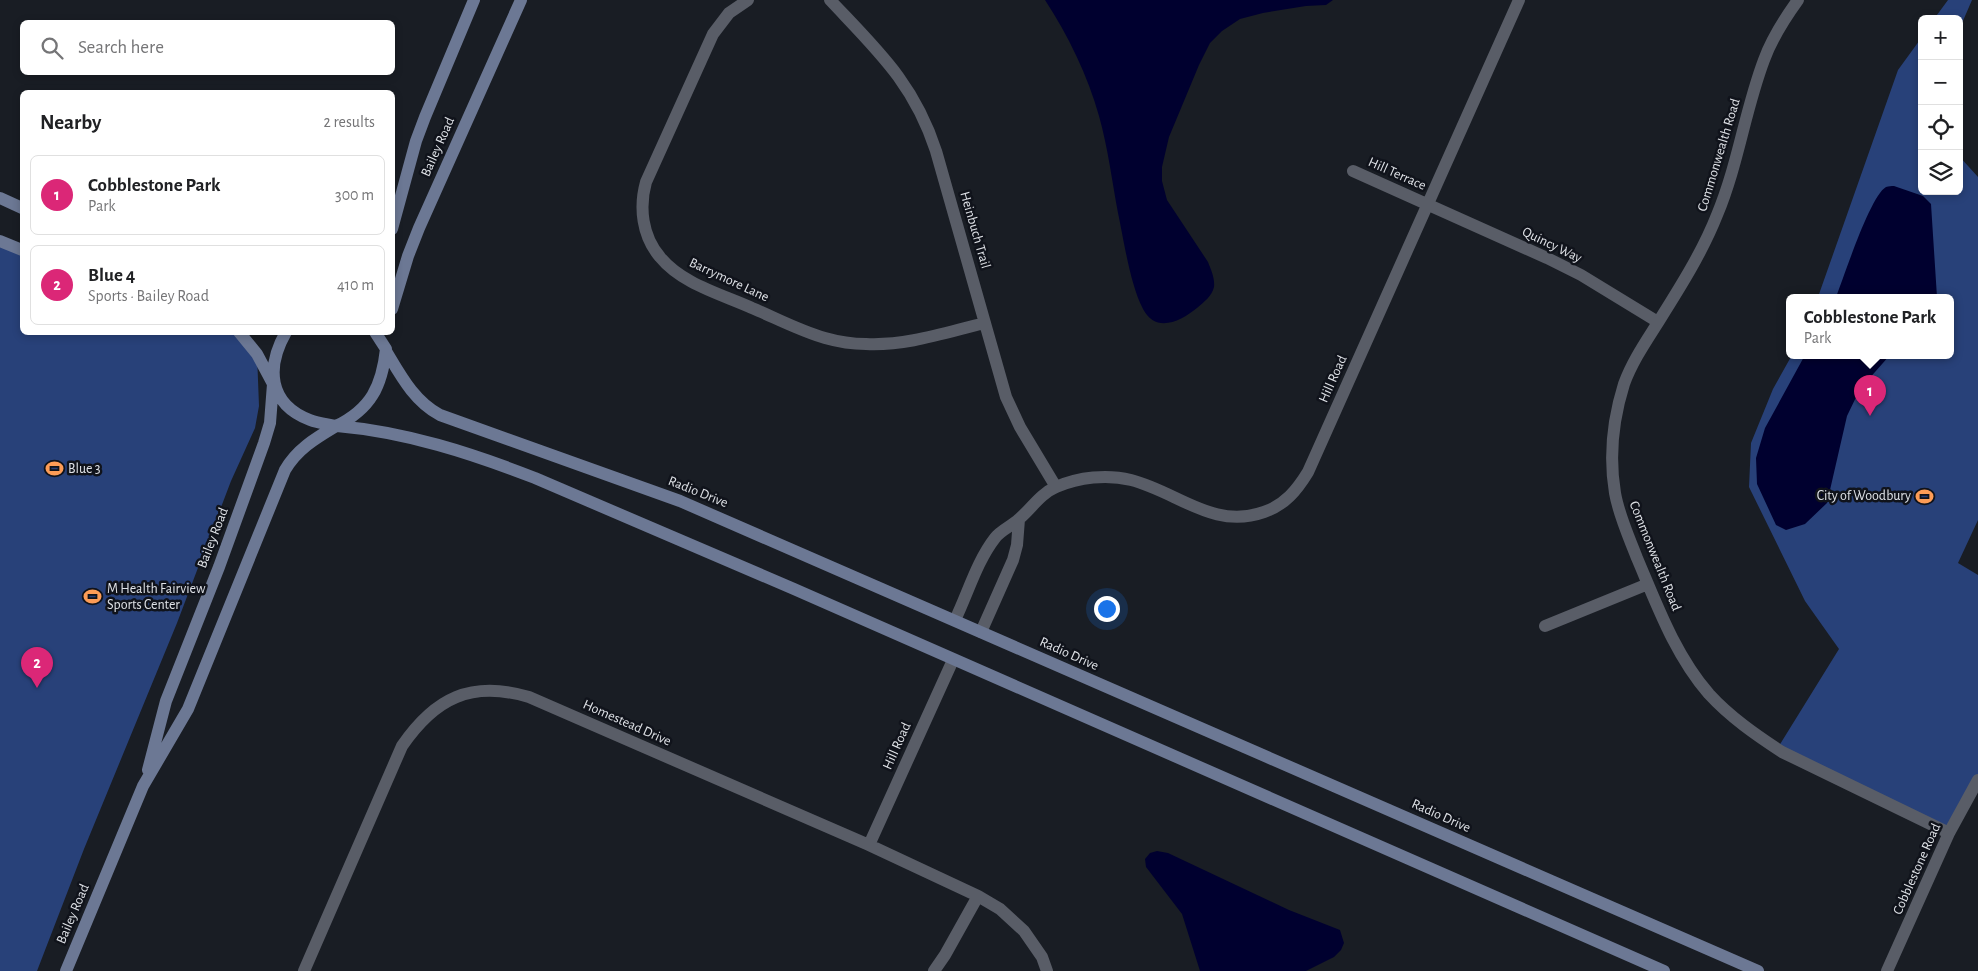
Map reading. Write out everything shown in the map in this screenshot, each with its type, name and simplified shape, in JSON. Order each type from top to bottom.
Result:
[{"type":"main road","name":"Bailey Road","points":[[395,218],[416,141],[474,0]]},
{"type":"main road","name":"Bailey Road","points":[[395,299],[419,228],[522,0]]},
{"type":"main road","points":[[0,198],[20,207]]},
{"type":"main road","points":[[0,240],[20,249]]},
{"type":"main road","points":[[241,335],[257,354],[280,398],[295,412],[310,420],[411,437],[491,461],[536,478],[794,589],[1664,971]]},
{"type":"main road","name":"Bailey Road","points":[[66,971],[143,786],[166,701],[219,567],[264,443],[270,423],[275,358],[284,335]]},
{"type":"main road","name":"Radio Drive","points":[[378,335],[411,391],[426,406],[440,415],[680,500],[1758,971]]},
{"type":"main road","points":[[386,350],[388,335]]},
{"type":"main road","name":"Bailey Road","points":[[143,786],[188,709],[285,470],[304,446],[355,415],[373,396],[381,379],[386,350]]},
{"type":"street","name":"Barrymore Lane","points":[[748,0],[730,13],[713,34],[646,182],[643,200],[643,219],[656,252],[669,266],[692,281],[799,328],[833,340],[857,344],[898,343],[985,323]]},
{"type":"street","name":"Heinbuch Trail","points":[[830,0],[892,66],[922,113],[936,151],[1010,407],[1056,487]]},
{"type":"street","name":"Hill Road","points":[[955,620],[996,536],[1020,519],[1033,503],[1056,487],[1074,481],[1100,477],[1122,478],[1145,485],[1207,512],[1231,518],[1262,513],[1283,503],[1298,488],[1308,472],[1519,0]]},
{"type":"street","name":"Commonwealth Road","points":[[1798,0],[1764,59],[1727,190],[1706,240],[1635,358],[1624,383],[1617,412],[1613,443],[1615,495],[1624,524],[1648,584],[1673,639],[1708,693],[1759,738],[1782,752],[1949,833]]},
{"type":"street","name":"Hill Terrace","points":[[1353,171],[1428,204]]},
{"type":"street","name":"Quincy Way","points":[[1428,204],[1547,258],[1580,275],[1658,322]]},
{"type":"street","points":[[981,632],[1013,560],[1018,545],[1020,519]]},
{"type":"street","points":[[1545,626],[1648,584]]},
{"type":"street","name":"Hill Road","points":[[869,845],[953,660]]},
{"type":"street","name":"Homestead Drive","points":[[304,971],[402,746],[425,716],[444,703],[466,692],[511,691],[529,697],[869,845],[978,896],[1000,909],[1024,931],[1042,957],[1047,971]]},
{"type":"street","name":"Cobblestone Road","points":[[1887,971],[1949,833],[1978,780]]},
{"type":"street","points":[[934,971],[978,896]]},
{"type":"shaded area","points":[[1045,0],[1333,0],[1326,5],[1306,6],[1263,13],[1240,19],[1222,31],[1210,43],[1199,65],[1169,137],[1162,167],[1162,181],[1167,200],[1208,262],[1214,287],[1210,296],[1191,313],[1176,321],[1162,323],[1148,317],[1138,299],[1128,262],[1099,116],[1076,56],[1062,27]]},
{"type":"shaded area","points":[[1948,0],[1972,0],[1963,21],[1963,15],[1937,15]]},
{"type":"shaded area","points":[[1918,42],[1918,195],[1963,195],[1963,160],[1978,177],[1978,520],[1958,563],[1978,575],[1978,780],[1949,833],[1777,749],[1839,649],[1805,601],[1749,487],[1751,443],[1773,389],[1790,359],[1954,359],[1954,294],[1819,294],[1898,70]]},
{"type":"shaded area","points":[[1894,186],[1923,196],[1931,204],[1937,294],[1837,294],[1865,220],[1880,193],[1886,187]]},
{"type":"shaded area","name":"M Health Fairview Sports Center","points":[[0,241],[20,249],[20,335],[241,335],[257,354],[259,406],[255,428],[231,481],[177,623],[84,849],[37,971],[0,971]]},
{"type":"shaded area","points":[[1803,359],[1886,359],[1860,389],[1847,416],[1827,503],[1805,524],[1786,530],[1776,525],[1757,484],[1756,458],[1765,428]]},
{"type":"shaded area","points":[[1157,851],[1168,853],[1289,910],[1340,930],[1344,943],[1341,950],[1334,957],[1306,971],[1200,971],[1182,914],[1146,867],[1145,859],[1150,853]]},
{"type":"place","name":"Cobblestone Park","points":[[1870,416]]},
{"type":"place","name":"Blue 3","points":[[54,469]]},
{"type":"place","name":"City of Woodbury","points":[[1925,496]]},
{"type":"place","name":"M Health Fairview Sports Center","points":[[93,597]]},
{"type":"place","name":"Blue 4","points":[[37,688]]}]
